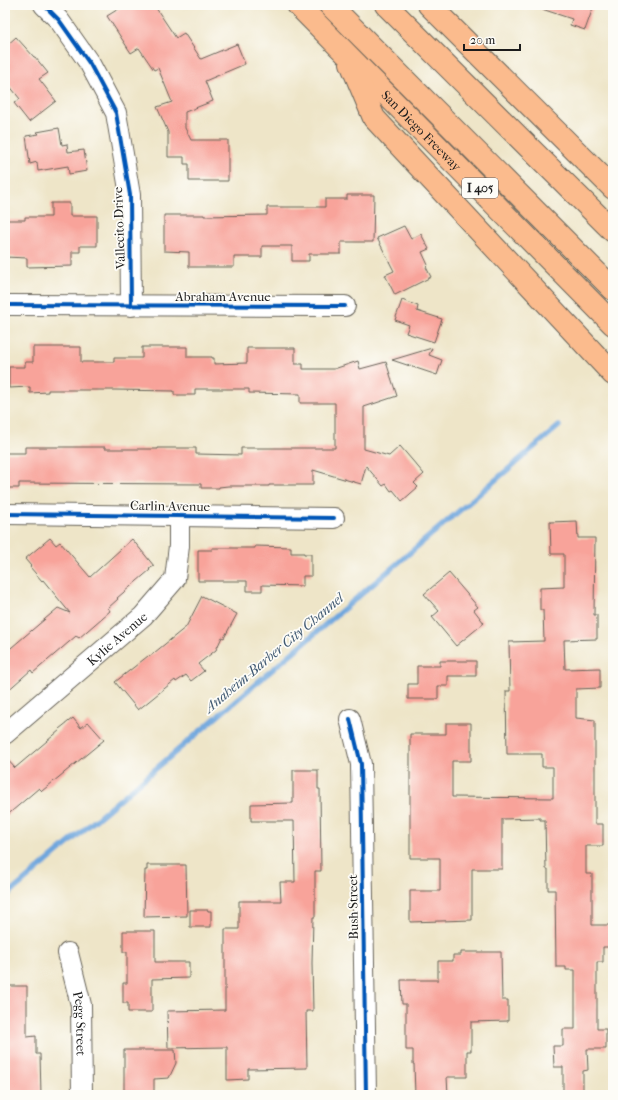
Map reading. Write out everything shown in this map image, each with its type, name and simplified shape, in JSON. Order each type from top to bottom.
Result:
[{"type":"highway","name":"San Diego Freeway","points":[[298,5],[613,324]]},
{"type":"highway","points":[[330,5],[613,288]]},
{"type":"highway","points":[[386,5],[613,231]]},
{"type":"highway","points":[[429,5],[613,188]]},
{"type":"highway","points":[[346,52],[374,118],[612,374]]},
{"type":"street","name":"Vallecito Drive","points":[[44,5],[59,20],[90,64],[116,113],[130,195],[131,306]]},
{"type":"street","name":"Abraham Avenue","points":[[5,305],[345,306]]},
{"type":"street","name":"Carlin Avenue","points":[[5,514],[334,518]]},
{"type":"street","name":"Kylie Avenue","points":[[5,734],[143,616],[175,579],[179,546],[179,516]]},
{"type":"street","name":"Bush Street","points":[[350,719],[361,764],[366,1095]]},
{"type":"street","name":"Pegg Street","points":[[68,953],[81,1005],[82,1095]]},
{"type":"building","points":[[125,5],[154,5],[176,38],[184,33],[201,59],[237,44],[245,64],[205,81],[213,101],[185,112],[185,128],[191,140],[228,140],[228,181],[189,181],[189,164],[184,164],[184,157],[168,157],[168,132],[157,107],[172,102],[158,68],[154,70],[139,48],[131,53],[107,16]]},
{"type":"building","points":[[540,5],[594,5],[585,30],[570,25],[572,19],[539,8]]},
{"type":"building","points":[[16,37],[48,73],[39,79],[56,101],[29,122],[14,103],[20,99],[5,80],[5,47]]},
{"type":"building","points":[[59,128],[62,145],[67,144],[68,152],[84,150],[87,171],[69,174],[68,166],[38,171],[37,162],[30,164],[26,136],[39,134],[37,132]]},
{"type":"building","points":[[347,195],[374,195],[373,242],[341,242],[341,254],[309,254],[309,261],[292,261],[292,246],[262,246],[262,257],[234,257],[234,267],[189,267],[189,252],[164,251],[164,215],[267,215],[267,207],[325,207],[325,199],[347,199]]},
{"type":"building","points":[[51,203],[70,203],[70,216],[97,216],[97,246],[80,246],[80,252],[72,252],[72,266],[27,267],[27,258],[5,257],[5,220],[25,220],[25,217],[51,217]]},
{"type":"building","points":[[404,226],[411,239],[421,234],[429,249],[422,252],[428,265],[426,267],[431,277],[395,295],[385,275],[394,271],[377,238]]},
{"type":"building","points":[[402,300],[418,306],[417,311],[442,319],[434,342],[406,333],[409,325],[395,320]]},
{"type":"building","points":[[33,347],[81,347],[81,362],[114,362],[114,358],[142,358],[142,347],[187,347],[187,357],[212,357],[214,358],[214,364],[247,363],[247,348],[295,348],[295,364],[303,364],[303,369],[334,369],[358,361],[360,369],[386,362],[397,396],[364,407],[364,449],[389,456],[400,446],[424,474],[414,483],[418,487],[402,501],[386,484],[383,486],[366,466],[361,484],[313,470],[313,485],[228,486],[219,488],[201,488],[201,484],[19,483],[19,488],[5,488],[5,453],[25,453],[25,447],[105,447],[105,449],[196,448],[196,454],[241,455],[241,448],[335,448],[335,403],[300,403],[300,394],[249,393],[249,389],[195,389],[195,395],[174,395],[174,391],[115,390],[48,390],[48,392],[30,393],[30,387],[9,388],[9,367],[25,367],[25,362],[33,362]]},
{"type":"building","points":[[432,348],[429,355],[442,360],[437,375],[392,360]]},
{"type":"building","points":[[577,521],[578,538],[595,538],[594,615],[597,615],[597,639],[564,640],[565,669],[600,668],[600,688],[576,689],[576,718],[595,720],[595,824],[603,824],[603,846],[586,846],[586,874],[592,874],[592,925],[613,925],[613,947],[603,947],[603,962],[597,962],[597,1029],[606,1029],[606,1049],[587,1049],[588,1070],[583,1071],[583,1095],[563,1095],[563,1067],[554,1067],[553,1046],[563,1046],[563,1029],[575,1029],[575,970],[566,970],[566,967],[556,967],[555,890],[548,890],[545,820],[540,820],[540,818],[502,819],[502,869],[472,869],[472,920],[410,922],[410,891],[440,891],[440,858],[410,858],[410,734],[446,734],[446,723],[471,723],[471,761],[452,761],[452,797],[553,798],[553,767],[542,767],[542,754],[507,754],[506,691],[510,691],[509,642],[544,641],[543,610],[540,610],[540,588],[564,587],[564,554],[551,554],[550,522]]},
{"type":"building","points":[[50,538],[56,545],[60,542],[90,577],[132,539],[154,566],[117,598],[118,599],[108,608],[110,611],[79,638],[76,636],[33,673],[31,670],[5,693],[5,653],[58,608],[70,613],[43,580],[42,581],[30,567],[31,566],[25,559]]},
{"type":"building","points":[[255,546],[291,547],[291,553],[311,554],[311,576],[303,576],[303,586],[262,585],[262,591],[247,591],[247,581],[198,581],[198,550],[212,550],[212,548],[255,548]]},
{"type":"building","points":[[449,573],[478,607],[474,610],[484,623],[456,646],[432,617],[439,611],[424,594]]},
{"type":"building","points":[[202,596],[237,614],[224,638],[222,637],[216,650],[198,664],[204,671],[191,681],[186,675],[176,682],[175,680],[138,710],[115,682],[186,627]]},
{"type":"building","points":[[440,661],[476,661],[476,676],[448,676],[448,686],[438,686],[438,699],[408,699],[408,684],[417,684],[417,666],[440,666]]},
{"type":"building","points":[[73,718],[81,728],[88,722],[104,740],[42,791],[39,788],[5,817],[5,757],[15,768]]},
{"type":"building","points":[[293,770],[318,770],[318,789],[320,789],[321,871],[315,871],[315,917],[313,917],[312,963],[313,1011],[306,1011],[307,1068],[248,1069],[248,1079],[227,1080],[227,1047],[168,1048],[167,1011],[225,1010],[225,929],[239,929],[239,901],[281,901],[280,882],[295,882],[294,821],[251,821],[251,804],[293,803]]},
{"type":"building","points":[[147,865],[186,865],[187,916],[144,917],[145,870],[147,870]]},
{"type":"building","points":[[190,910],[211,911],[211,927],[190,927]]},
{"type":"building","points":[[123,931],[155,931],[155,962],[189,962],[189,978],[152,979],[152,1012],[128,1012],[128,1003],[123,1003],[123,983],[127,983],[127,952],[123,952]]},
{"type":"building","points":[[461,952],[501,952],[502,1000],[508,1000],[508,1021],[471,1022],[471,1051],[467,1051],[467,1077],[447,1077],[448,1095],[415,1095],[413,1050],[406,1050],[406,1004],[402,1004],[401,980],[438,980],[438,961],[453,961],[453,955],[461,955]]},
{"type":"building","points":[[5,986],[27,986],[27,1037],[36,1036],[36,1054],[40,1054],[41,1095],[9,1095],[8,1029],[5,1029]]},
{"type":"building","points":[[124,1050],[175,1050],[176,1063],[169,1078],[154,1079],[154,1095],[124,1095]]},
{"type":"waterway","name":"Anaheim-Barber City Channel","points":[[5,897],[559,426]]},
{"type":"cycle path","points":[[44,5],[59,20],[90,64],[116,113],[130,195],[131,306]]},
{"type":"cycle path","points":[[5,305],[345,306]]},
{"type":"cycle path","points":[[5,514],[334,518]]},
{"type":"cycle path","points":[[350,719],[361,764],[366,1095]]}]
